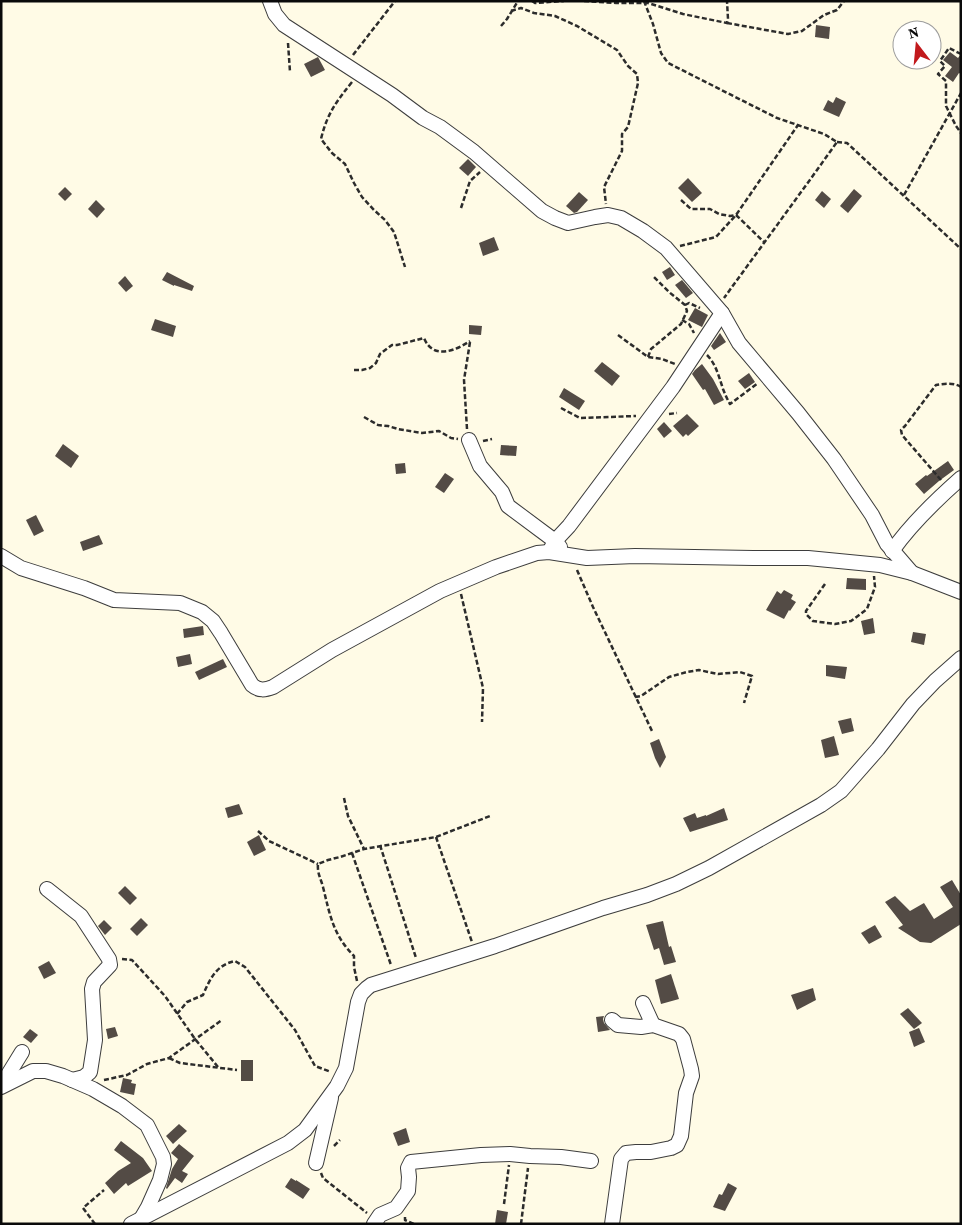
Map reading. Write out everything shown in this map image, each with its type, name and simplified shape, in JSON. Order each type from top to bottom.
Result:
[{"type":"street","points":[[270,1],[275,14],[286,26],[346,64],[423,118],[440,127],[489,164],[542,211],[568,222],[608,215],[621,218],[666,248],[720,310],[740,343],[834,459],[872,515],[887,544],[912,573]]},
{"type":"street","points":[[1,556],[21,568],[84,588],[114,600],[180,603],[202,612],[213,621],[252,685],[258,690],[268,689],[381,622],[440,591],[518,558],[552,547],[673,387],[701,345],[720,310]]},
{"type":"street","points":[[468,440],[480,466],[502,492],[508,506],[552,547],[570,555],[587,558],[635,556],[808,558],[872,565],[912,573],[961,592]]},
{"type":"street","points":[[892,550],[905,533],[961,478]]},
{"type":"street","points":[[138,1222],[288,1143],[305,1130],[333,1093],[346,1068],[361,994],[371,985],[647,895],[709,868],[821,805],[841,790],[878,749],[934,680],[961,658]]},
{"type":"street","points":[[47,888],[81,916],[109,959],[110,965],[94,982],[92,989],[95,1040],[90,1072],[84,1078],[72,1080]]},
{"type":"street","points":[[643,1003],[653,1025]]},
{"type":"street","points":[[612,1020],[618,1025],[641,1027],[653,1025],[679,1034],[683,1039],[692,1076],[686,1094],[681,1136],[677,1145],[651,1152],[626,1153],[621,1159],[612,1224]]},
{"type":"street","points":[[1,1087],[22,1052]]},
{"type":"street","points":[[1,1087],[33,1071],[46,1071],[93,1089],[122,1106],[147,1125],[163,1157],[164,1164],[160,1180],[148,1207],[138,1222]]},
{"type":"street","points":[[316,1163],[333,1093]]},
{"type":"street","points":[[375,1222],[380,1215],[396,1208],[408,1191],[408,1168],[411,1162],[510,1154],[591,1161]]},
{"type":"path","points":[[346,64],[395,1]]},
{"type":"path","points":[[501,26],[518,1]]},
{"type":"path","points":[[532,1],[564,1]]},
{"type":"path","points":[[584,1],[644,2],[683,14],[788,34],[802,31],[824,15],[837,10],[844,1]]},
{"type":"path","points":[[727,1],[727,23]]},
{"type":"path","points":[[644,2],[653,24],[661,53],[668,63],[777,118],[824,134],[837,142],[848,143],[961,249]]},
{"type":"path","points":[[511,11],[521,8],[534,14],[555,16],[577,26],[617,50],[628,66],[637,74],[638,83],[628,127],[622,134],[622,151],[604,187],[608,215]]},
{"type":"path","points":[[286,26],[290,72]]},
{"type":"path","points":[[961,54],[949,48],[940,61],[945,66],[938,74],[946,81],[946,106],[961,133]]},
{"type":"path","points":[[360,74],[337,101],[325,124],[321,139],[332,153],[345,164],[362,197],[394,232],[404,267]]},
{"type":"path","points":[[904,195],[961,93]]},
{"type":"path","points":[[666,248],[716,237],[736,215],[798,125]]},
{"type":"path","points":[[720,310],[764,242],[837,142]]},
{"type":"path","points":[[460,208],[470,181],[489,164]]},
{"type":"path","points":[[681,200],[690,209],[710,209],[718,214],[736,215]]},
{"type":"path","points":[[736,215],[764,242]]},
{"type":"path","points":[[648,357],[651,349],[681,324],[687,311],[685,305],[654,277]]},
{"type":"path","points":[[682,320],[689,324],[696,340],[710,358],[720,377],[730,404],[767,376]]},
{"type":"path","points":[[618,335],[648,357],[662,359],[678,366],[688,364]]},
{"type":"path","points":[[354,370],[370,368],[376,363],[380,354],[392,345],[424,338],[427,345],[434,351],[444,352],[458,349],[470,341],[464,380],[468,440]]},
{"type":"path","points":[[948,489],[902,436],[900,430],[936,385],[950,384],[958,385],[961,388]]},
{"type":"path","points":[[562,408],[580,418],[651,416],[677,413]]},
{"type":"path","points":[[364,417],[378,425],[398,430],[422,433],[439,431],[450,438],[478,442],[492,439]]},
{"type":"path","points":[[570,555],[593,608],[652,731]]},
{"type":"path","points":[[825,584],[806,611],[806,614],[813,621],[835,624],[851,621],[867,609],[875,587],[872,565]]},
{"type":"path","points":[[459,583],[483,688],[482,722]]},
{"type":"path","points":[[636,697],[641,696],[669,677],[687,672],[699,670],[718,674],[740,672],[752,676],[744,703]]},
{"type":"path","points":[[344,798],[348,816],[364,849]]},
{"type":"path","points":[[258,831],[268,841],[318,864],[380,845],[436,836],[490,816]]},
{"type":"path","points":[[436,836],[475,952]]},
{"type":"path","points":[[380,845],[420,970]]},
{"type":"path","points":[[352,853],[395,977]]},
{"type":"path","points":[[318,864],[317,870],[336,932],[344,946],[354,956],[354,967],[361,994]]},
{"type":"path","points":[[110,965],[121,959],[132,960],[165,996],[195,1039],[218,1067]]},
{"type":"path","points":[[177,1014],[187,1002],[203,995],[209,980],[220,967],[225,963],[235,961],[245,968],[295,1030],[315,1066],[342,1076]]},
{"type":"path","points":[[96,1080],[127,1076],[147,1064],[169,1058],[222,1020]]},
{"type":"path","points":[[169,1058],[180,1063],[237,1070]]},
{"type":"path","points":[[340,1140],[316,1163],[323,1178],[375,1222]]},
{"type":"path","points":[[504,1204],[510,1154]]},
{"type":"path","points":[[521,1224],[530,1156]]},
{"type":"path","points":[[95,1224],[83,1208],[104,1190]]},
{"type":"building","points":[[816,25],[830,27],[829,39],[815,37]]},
{"type":"building","points":[[950,52],[958,58],[961,54],[961,74],[959,73],[953,82],[945,76],[952,67],[943,60]]},
{"type":"building","points":[[318,57],[325,70],[311,77],[304,64]]},
{"type":"building","points":[[836,97],[846,102],[839,117],[823,110],[828,100],[833,103]]},
{"type":"building","points":[[468,159],[476,167],[468,176],[459,168]]},
{"type":"building","points":[[688,178],[702,193],[692,202],[678,188]]},
{"type":"building","points":[[65,187],[72,194],[65,201],[58,194]]},
{"type":"building","points":[[854,189],[862,196],[848,213],[840,206]]},
{"type":"building","points":[[822,191],[831,199],[824,208],[815,200]]},
{"type":"building","points":[[579,192],[588,200],[574,213],[566,206]]},
{"type":"building","points":[[96,200],[105,209],[97,218],[88,209]]},
{"type":"building","points":[[494,237],[499,250],[483,256],[479,243]]},
{"type":"building","points":[[670,267],[675,275],[667,280],[662,272]]},
{"type":"building","points":[[167,272],[194,286],[192,291],[174,286],[162,280]]},
{"type":"building","points":[[125,276],[133,286],[126,292],[118,283]]},
{"type":"building","points":[[682,280],[693,293],[686,298],[675,285]]},
{"type":"building","points":[[695,308],[708,315],[702,327],[688,320]]},
{"type":"building","points":[[155,319],[176,326],[173,337],[151,330]]},
{"type":"building","points":[[469,325],[482,326],[481,335],[469,334]]},
{"type":"building","points":[[720,333],[726,342],[714,350],[711,346]]},
{"type":"building","points":[[602,362],[620,376],[612,386],[594,371]]},
{"type":"building","points":[[702,364],[713,379],[724,400],[714,405],[705,389],[703,390],[692,374]]},
{"type":"building","points":[[749,373],[755,382],[745,389],[738,381]]},
{"type":"building","points":[[564,388],[585,401],[579,410],[559,397]]},
{"type":"building","points":[[687,414],[699,426],[688,436],[686,434],[683,437],[673,426]]},
{"type":"building","points":[[664,422],[672,431],[664,438],[657,429]]},
{"type":"building","points":[[63,444],[79,456],[71,468],[55,456]]},
{"type":"building","points":[[501,445],[517,446],[516,456],[500,455]]},
{"type":"building","points":[[948,461],[954,470],[924,494],[915,484]]},
{"type":"building","points":[[405,463],[406,473],[396,474],[395,464]]},
{"type":"building","points":[[445,473],[454,479],[444,493],[435,487]]},
{"type":"building","points":[[36,515],[44,531],[34,536],[26,520]]},
{"type":"building","points":[[99,535],[103,544],[83,551],[80,542]]},
{"type":"building","points":[[847,578],[866,579],[866,590],[846,589]]},
{"type":"building","points":[[784,590],[793,595],[791,599],[796,602],[784,619],[766,610],[777,591],[781,594]]},
{"type":"building","points":[[873,618],[875,633],[864,635],[861,621]]},
{"type":"building","points":[[203,626],[204,635],[184,638],[183,629]]},
{"type":"building","points":[[913,632],[926,634],[924,645],[911,642]]},
{"type":"building","points":[[190,654],[192,664],[178,667],[176,657]]},
{"type":"building","points":[[223,659],[227,667],[199,680],[195,672]]},
{"type":"building","points":[[826,665],[847,667],[845,679],[826,676]]},
{"type":"building","points":[[851,718],[854,731],[842,734],[838,721]]},
{"type":"building","points":[[834,736],[839,755],[825,758],[821,740]]},
{"type":"building","points":[[659,739],[666,757],[660,768],[650,743]]},
{"type":"building","points":[[239,804],[243,814],[228,818],[225,808]]},
{"type":"building","points":[[724,808],[728,820],[690,832],[683,818],[695,813],[697,818],[706,816]]},
{"type":"building","points":[[259,835],[266,850],[254,856],[247,842]]},
{"type":"building","points":[[952,880],[961,895],[961,924],[931,943],[920,942],[898,928],[903,925],[885,902],[895,896],[910,911],[924,903],[934,919],[953,907],[940,887]]},
{"type":"building","points":[[125,886],[137,898],[130,905],[118,893]]},
{"type":"building","points":[[141,918],[148,925],[137,936],[130,929]]},
{"type":"building","points":[[104,920],[112,928],[105,935],[98,926]]},
{"type":"building","points":[[663,921],[669,947],[671,946],[676,962],[664,965],[659,948],[654,950],[646,925]]},
{"type":"building","points":[[875,925],[882,937],[869,944],[861,933]]},
{"type":"building","points":[[49,961],[56,973],[44,979],[38,967]]},
{"type":"building","points":[[671,974],[679,999],[661,1004],[655,980]]},
{"type":"building","points":[[813,988],[816,1000],[797,1010],[791,995]]},
{"type":"building","points":[[908,1008],[922,1023],[914,1029],[900,1014]]},
{"type":"building","points":[[604,1016],[604,1023],[610,1030],[598,1032],[596,1017]]},
{"type":"building","points":[[115,1027],[118,1036],[108,1039],[106,1029]]},
{"type":"building","points":[[919,1028],[925,1042],[914,1047],[909,1032]]},
{"type":"building","points":[[30,1029],[38,1035],[31,1043],[23,1037]]},
{"type":"building","points":[[241,1060],[253,1060],[253,1081],[241,1081]]},
{"type":"building","points":[[123,1078],[132,1080],[131,1083],[136,1084],[134,1095],[120,1092]]},
{"type":"building","points":[[179,1124],[187,1131],[173,1144],[166,1136]]},
{"type":"building","points":[[406,1128],[410,1142],[398,1146],[393,1133]]},
{"type":"building","points":[[121,1141],[143,1158],[152,1171],[128,1186],[126,1183],[114,1194],[105,1183],[118,1171],[131,1163],[114,1150]]},
{"type":"building","points":[[179,1144],[194,1156],[182,1171],[188,1174],[182,1183],[175,1178],[167,1189],[172,1169],[178,1159],[171,1153]]},
{"type":"building","points":[[291,1178],[310,1189],[303,1199],[285,1187]]},
{"type":"building","points":[[728,1183],[737,1188],[725,1211],[713,1207],[719,1194],[722,1195]]},
{"type":"building","points":[[497,1210],[508,1212],[506,1224],[495,1224]]}]
